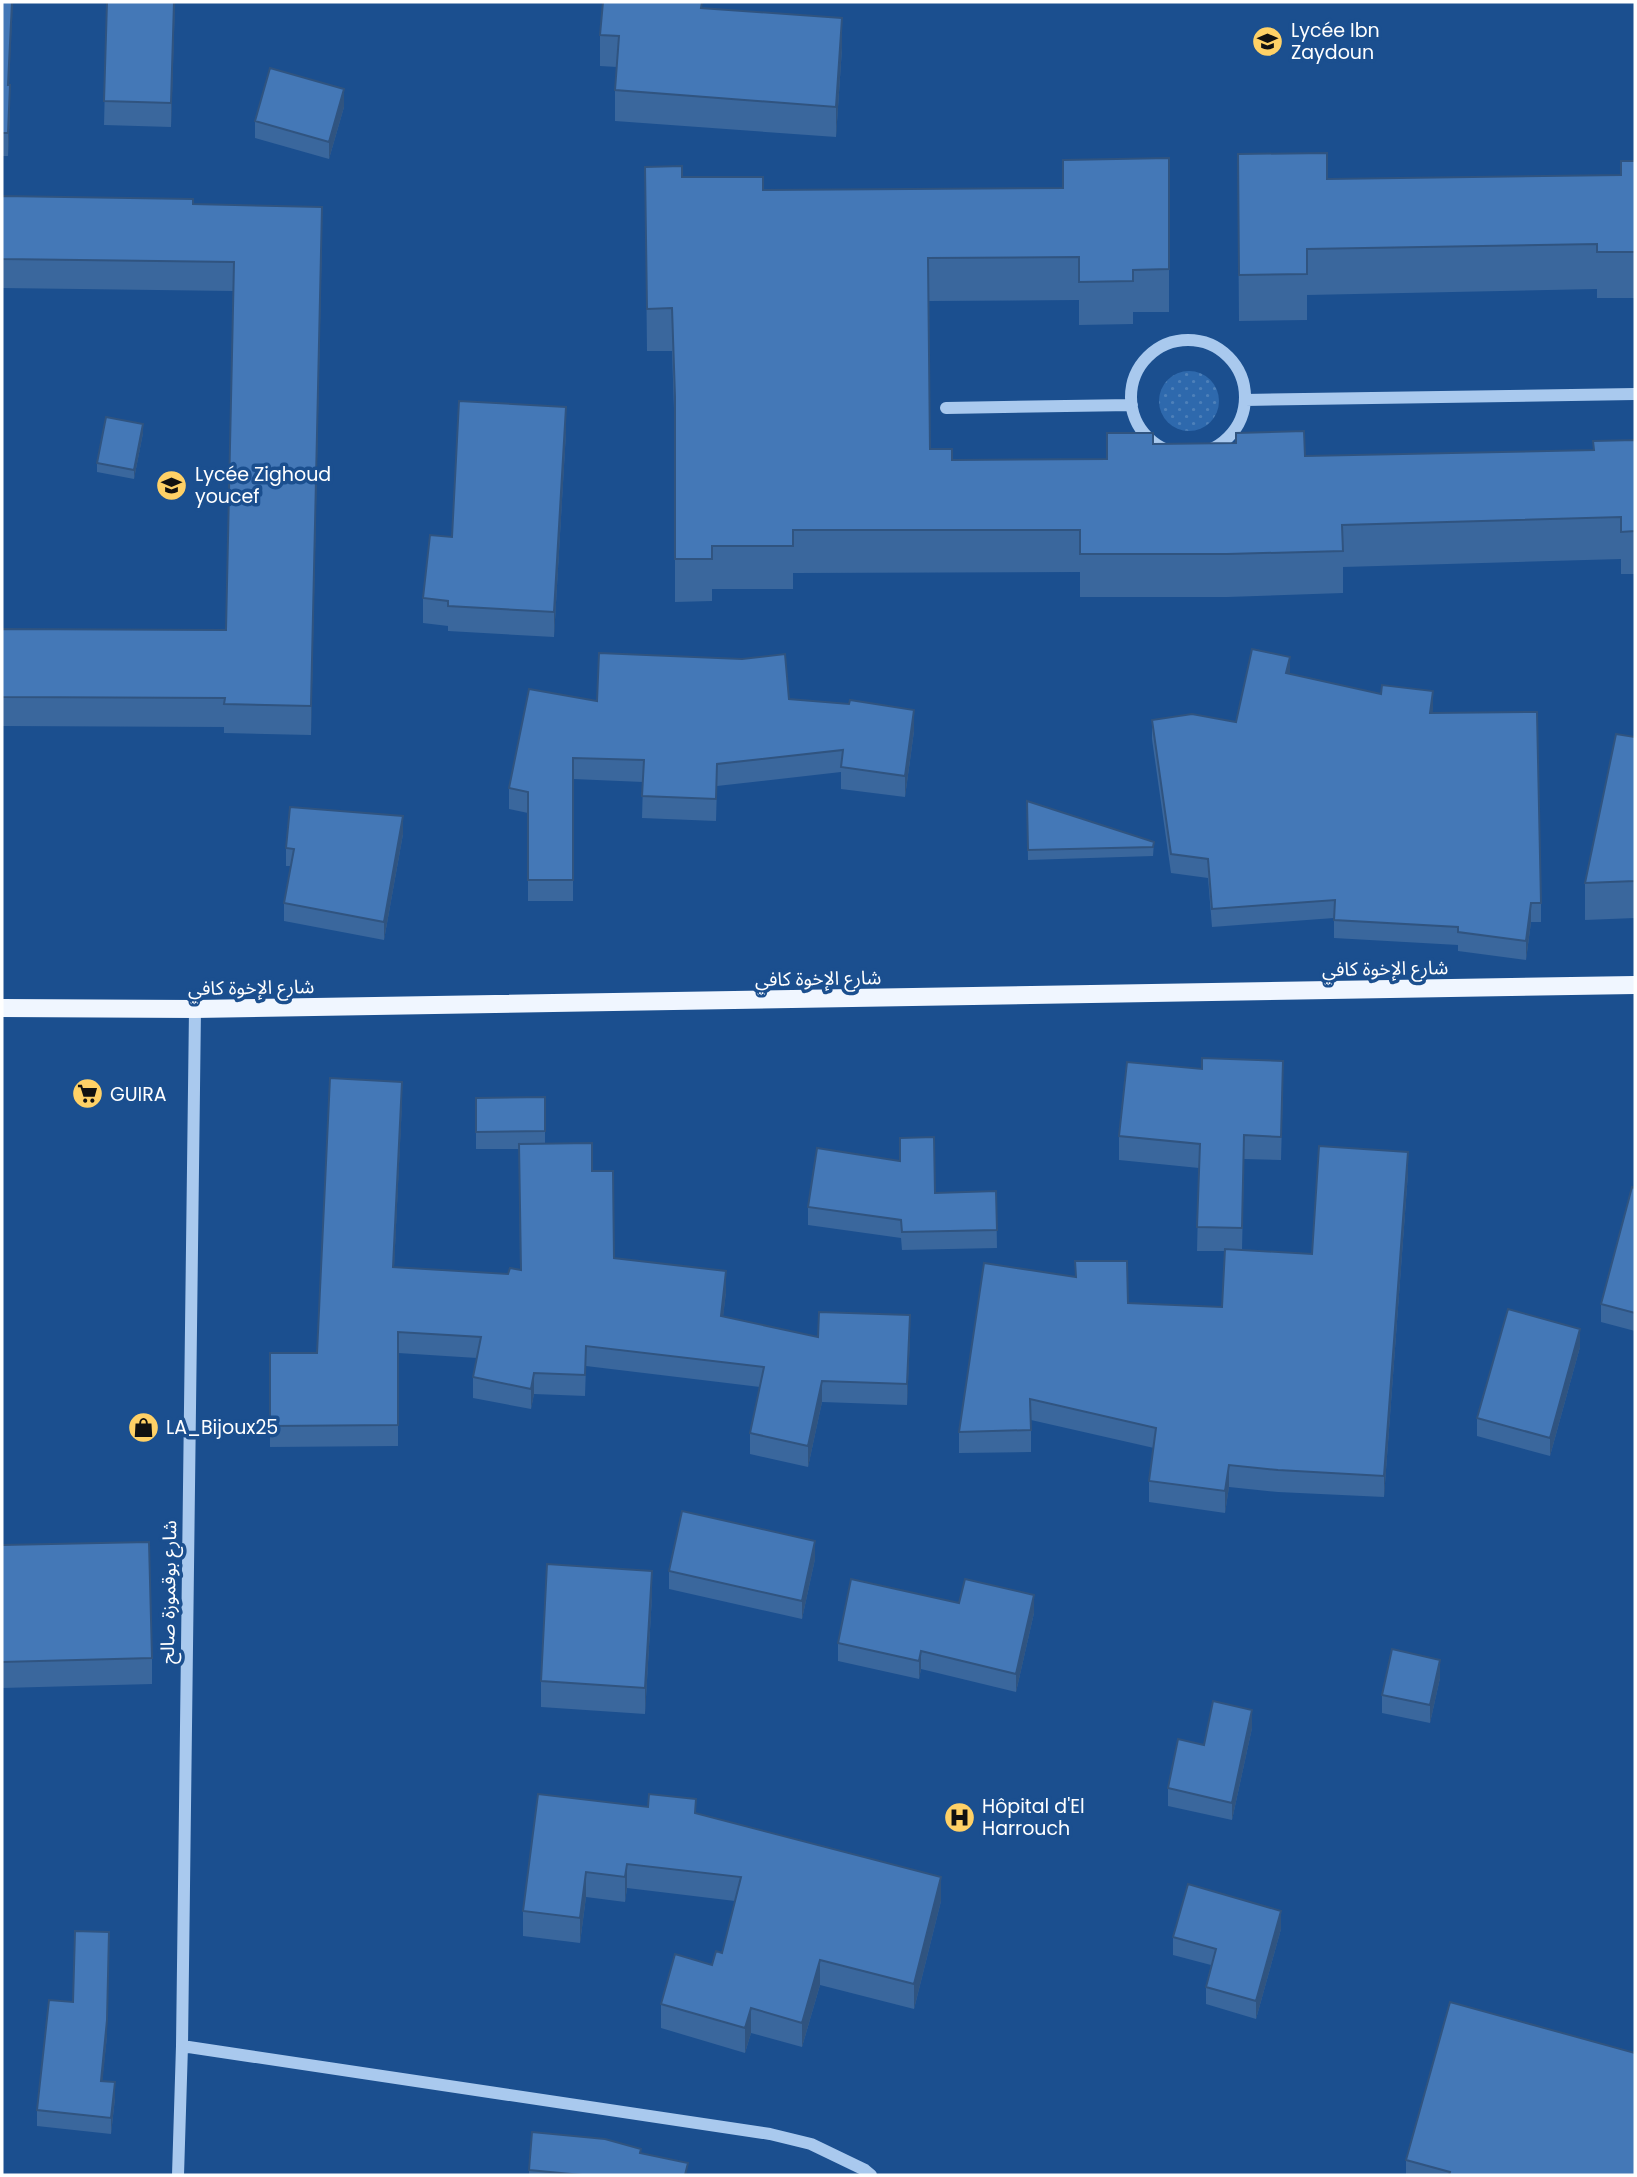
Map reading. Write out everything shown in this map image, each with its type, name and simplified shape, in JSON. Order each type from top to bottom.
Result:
[{"type":"main road","name":"شارع الإخوة كافي","points":[[2,1008],[195,1009],[1635,985]]},
{"type":"street","points":[[1177,341],[1211,345],[1226,354],[1243,383],[1245,400],[1241,418],[1232,435],[1217,446],[1199,453],[1181,454],[1163,449],[1148,438],[1137,423],[1132,405],[1132,387],[1148,357],[1161,347],[1177,341]]},
{"type":"street","points":[[1245,400],[1635,394]]},
{"type":"street","points":[[946,408],[1132,405]]},
{"type":"street","name":"شارع بوقموزة صالح","points":[[178,2175],[182,2046],[195,1009]]},
{"type":"street","points":[[182,2046],[770,2134],[811,2144],[871,2175]]},
{"type":"shaded area","points":[[1183,371],[1195,371],[1211,379],[1217,389],[1217,413],[1211,423],[1195,431],[1183,431],[1167,423],[1159,407],[1159,395],[1167,379]]},
{"type":"building","points":[[2,2],[12,2],[8,133],[2,133]]},
{"type":"building","points":[[107,2],[174,2],[171,103],[104,101]]},
{"type":"building","points":[[603,2],[702,2],[701,8],[842,18],[836,107],[615,90],[619,36],[600,35]]},
{"type":"building","points":[[270,68],[344,89],[329,142],[255,121]]},
{"type":"building","points":[[1327,153],[1327,179],[1621,175],[1621,161],[1635,161],[1635,252],[1597,252],[1597,244],[1307,249],[1307,274],[1239,275],[1238,154]]},
{"type":"building","points":[[1169,158],[1169,269],[1133,270],[1133,281],[1079,282],[1079,257],[928,258],[930,449],[952,449],[952,460],[1107,459],[1107,433],[1153,433],[1153,444],[1236,443],[1236,433],[1304,431],[1305,456],[1594,450],[1593,441],[1635,440],[1635,531],[1621,532],[1621,517],[1342,525],[1343,551],[1080,554],[1080,530],[793,530],[793,546],[712,546],[712,559],[675,559],[672,308],[647,309],[645,167],[682,166],[682,177],[763,177],[763,190],[1063,188],[1063,160]]},
{"type":"building","points":[[2,196],[193,199],[193,204],[322,207],[311,706],[224,704],[225,698],[2,697],[2,629],[226,630],[234,262],[2,259]]},
{"type":"building","points":[[459,401],[566,407],[554,612],[448,606],[448,601],[423,598],[430,535],[452,537]]},
{"type":"building","points":[[106,417],[143,424],[134,470],[97,463]]},
{"type":"building","points":[[1252,649],[1290,657],[1286,673],[1381,694],[1382,685],[1433,691],[1430,713],[1537,712],[1541,903],[1531,903],[1526,941],[1458,932],[1458,927],[1334,920],[1335,900],[1212,909],[1208,859],[1171,854],[1152,720],[1192,714],[1236,722]]},
{"type":"building","points":[[599,653],[742,659],[785,654],[789,699],[849,704],[850,700],[914,710],[905,776],[841,767],[843,750],[717,764],[716,799],[642,796],[644,760],[573,758],[573,880],[528,880],[528,792],[509,788],[529,689],[597,701]]},
{"type":"building","points":[[1616,734],[1635,737],[1635,881],[1585,883]]},
{"type":"building","points":[[1027,801],[1154,842],[1153,847],[1028,850]]},
{"type":"building","points":[[290,807],[403,816],[384,922],[284,903],[294,849],[286,848]]},
{"type":"building","points":[[1202,1058],[1283,1061],[1281,1137],[1244,1135],[1242,1228],[1197,1227],[1200,1144],[1119,1136],[1127,1062],[1202,1069]]},
{"type":"building","points":[[330,1078],[402,1082],[393,1267],[508,1274],[510,1268],[521,1270],[519,1144],[592,1143],[592,1171],[613,1171],[614,1258],[726,1271],[721,1316],[818,1337],[819,1312],[910,1315],[907,1384],[822,1381],[808,1446],[750,1433],[764,1367],[586,1346],[585,1375],[534,1373],[531,1389],[473,1377],[481,1337],[398,1332],[398,1425],[270,1426],[270,1353],[317,1353]]},
{"type":"building","points":[[545,1097],[545,1131],[476,1132],[476,1098]]},
{"type":"building","points":[[934,1137],[935,1193],[996,1191],[997,1230],[902,1232],[901,1220],[808,1207],[817,1148],[900,1161],[900,1138]]},
{"type":"building","points":[[1319,1146],[1408,1152],[1384,1476],[1229,1465],[1225,1491],[1149,1481],[1156,1428],[1030,1399],[1031,1430],[959,1432],[984,1263],[1076,1277],[1075,1261],[1127,1261],[1128,1303],[1222,1307],[1225,1249],[1312,1254]]},
{"type":"building","points":[[1632,1187],[1635,1188],[1635,1313],[1601,1304]]},
{"type":"building","points":[[1508,1309],[1580,1329],[1550,1438],[1477,1418]]},
{"type":"building","points":[[682,1511],[815,1541],[802,1601],[669,1571]]},
{"type":"building","points":[[149,1542],[152,1658],[2,1662],[2,1545]]},
{"type":"building","points":[[547,1564],[652,1571],[645,1688],[541,1681]]},
{"type":"building","points":[[851,1579],[959,1603],[965,1579],[1034,1595],[1016,1674],[921,1651],[919,1661],[838,1643]]},
{"type":"building","points":[[1392,1649],[1440,1660],[1430,1705],[1382,1695]]},
{"type":"building","points":[[1213,1701],[1252,1710],[1232,1803],[1168,1788],[1178,1739],[1204,1745]]},
{"type":"building","points":[[538,1794],[648,1807],[649,1794],[696,1799],[695,1813],[941,1877],[914,1984],[820,1960],[802,2023],[751,2008],[745,2028],[661,2004],[675,1954],[712,1965],[716,1951],[722,1953],[741,1877],[627,1864],[625,1877],[586,1872],[580,1918],[523,1911]]},
{"type":"building","points":[[1188,1884],[1281,1911],[1256,2001],[1206,1987],[1216,1949],[1173,1937]]},
{"type":"building","points":[[75,1931],[109,1932],[107,2020],[101,2081],[115,2082],[111,2118],[37,2110],[49,2000],[73,2002]]},
{"type":"building","points":[[1450,2002],[1635,2053],[1635,2175],[1449,2175],[1450,2172],[1406,2160]]},
{"type":"building","points":[[532,2132],[605,2139],[641,2149],[640,2153],[688,2163],[685,2175],[582,2175],[529,2170]]},
{"type":"place","name":"Lycée Ibn Zaydoun","points":[[1268,41]]},
{"type":"place","name":"Lycée Zighoud youcef","points":[[172,485]]},
{"type":"place","name":"GUIRA","points":[[87,1094]]},
{"type":"place","name":"LA_Bijoux25","points":[[143,1427]]},
{"type":"place","name":"Hôpital d'El Harrouch","points":[[959,1817]]}]
